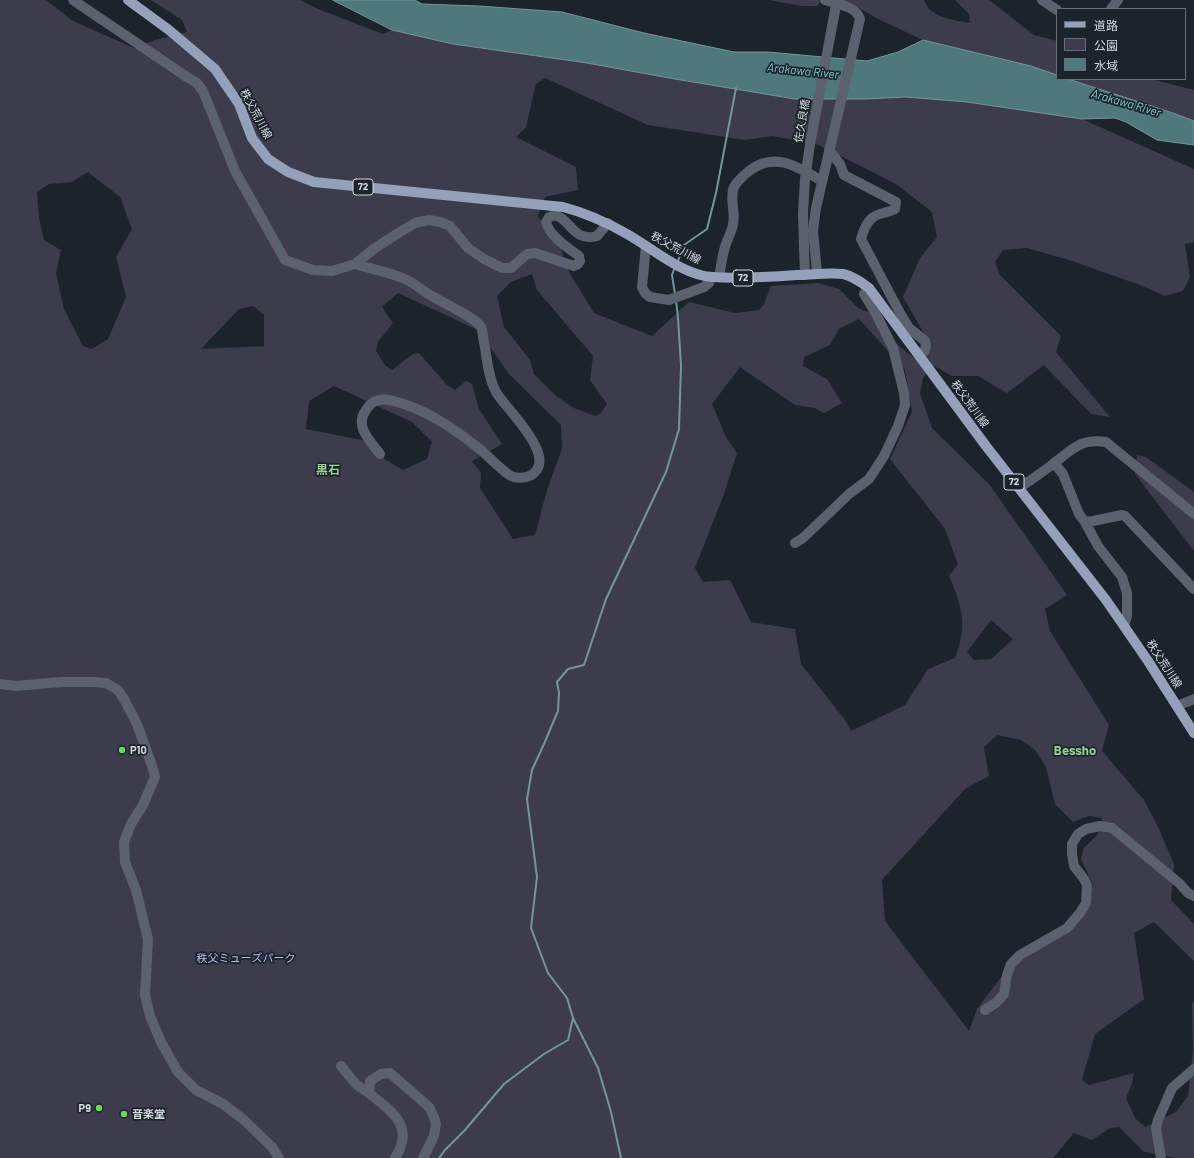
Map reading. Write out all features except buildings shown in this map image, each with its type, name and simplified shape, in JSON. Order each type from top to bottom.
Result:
[{"type":"main road","name":"秩父荒川線","points":[[128,0],[169,30],[215,69],[239,104],[252,138],[268,159],[288,172],[314,182],[563,207],[585,213],[608,223],[683,268],[715,277],[755,278],[817,273],[843,274],[853,278],[869,288],[986,446],[1106,600],[1148,661],[1194,733]]},
{"type":"street","points":[[73,0],[197,83],[203,91],[235,171],[285,260],[313,270],[332,271],[355,264],[375,248],[400,232],[415,224],[430,220],[450,226],[468,248],[484,259],[502,268],[511,268],[527,254],[535,252],[574,266],[580,261],[579,256],[562,243],[547,228],[546,222],[548,217],[560,217],[580,236],[586,238],[597,236],[608,223]]},
{"type":"street","points":[[817,273],[813,230],[816,208],[860,19],[859,15],[852,9],[825,0]]},
{"type":"street","name":"佐久良橋","points":[[805,275],[803,207],[805,173],[837,0]]},
{"type":"street","points":[[1042,0],[1056,9]]},
{"type":"street","points":[[1112,8],[1118,0]]},
{"type":"street","points":[[829,150],[840,164],[844,175],[896,202],[895,209],[888,213],[877,214],[868,221],[863,232],[862,239],[909,328],[925,341],[926,346],[924,352],[919,356]]},
{"type":"street","points":[[646,246],[642,287],[644,293],[650,297],[669,300],[704,287],[715,277],[724,252],[733,225],[734,215],[732,198],[734,187],[742,177],[753,168],[763,163],[778,161],[792,164],[822,180]]},
{"type":"street","points":[[355,264],[405,279],[472,319],[481,328],[491,381],[496,392],[522,425],[530,438],[538,454],[539,461],[535,472],[529,476],[511,476],[455,430],[431,415],[392,400],[381,400],[371,403],[363,414],[361,424],[364,434],[380,454]]},
{"type":"street","points":[[795,543],[803,538],[850,494],[869,479],[884,456],[898,426],[905,404],[904,392],[893,348],[864,294],[869,288]]},
{"type":"street","points":[[1019,488],[1075,446],[1095,440],[1106,442],[1194,514]]},
{"type":"street","points":[[1054,463],[1063,474],[1079,514],[1098,546],[1122,578],[1127,593],[1127,616],[1124,626]]},
{"type":"street","points":[[1085,522],[1122,515],[1125,516],[1194,589]]},
{"type":"street","points":[[0,684],[16,686],[68,682],[106,683],[118,690],[125,701],[137,724],[155,777],[143,805],[124,842],[125,862],[136,890],[148,939],[145,995],[150,1016],[161,1042],[178,1072],[196,1090],[223,1104],[244,1120],[272,1148],[279,1158]]},
{"type":"street","points":[[1177,706],[1194,699]]},
{"type":"street","points":[[985,1010],[997,1002],[1004,994],[1007,975],[1011,964],[1020,955],[1068,928],[1086,903],[1087,885],[1074,866],[1072,844],[1078,834],[1086,829],[1100,826],[1112,828],[1179,883],[1188,893],[1194,896]]},
{"type":"street","points":[[341,1066],[357,1085],[369,1093],[396,1117],[403,1129],[403,1142],[395,1158]]},
{"type":"street","points":[[1161,1158],[1156,1128],[1158,1120],[1172,1088],[1194,1069]]},
{"type":"street","points":[[369,1093],[370,1081],[381,1074],[390,1073],[429,1107],[436,1124],[434,1136],[423,1158]]},
{"type":"green space","name":"秩父ミューズパーク","points":[[0,0],[46,0],[73,21],[134,48],[155,40],[187,32],[182,20],[151,0],[300,0],[318,9],[383,34],[392,30],[453,44],[587,63],[795,99],[865,99],[906,97],[967,102],[1082,119],[1194,169],[1194,242],[1185,244],[1190,277],[1183,291],[1165,296],[1140,285],[1069,260],[1027,248],[1003,250],[995,262],[1000,275],[1061,336],[1056,352],[1110,417],[1091,414],[1044,365],[1007,393],[978,376],[952,376],[934,366],[923,378],[920,393],[932,428],[989,484],[1067,595],[1045,609],[1050,631],[1109,725],[1102,751],[1144,800],[1158,827],[1174,864],[1171,900],[1194,924],[1194,961],[1154,922],[1134,933],[1144,999],[1095,1034],[1082,1080],[1089,1085],[1134,1073],[1132,1084],[1126,1098],[1135,1118],[1145,1127],[1176,1112],[1188,1096],[1193,1051],[1192,1004],[1194,1001],[1194,1158],[1176,1158],[1144,1152],[1119,1127],[1110,1128],[1092,1140],[1074,1133],[1053,1158],[0,1158]],"holes":[[[545,78],[648,125],[745,140],[773,136],[819,145],[896,184],[932,212],[937,237],[920,258],[903,297],[930,344],[927,358],[915,359],[879,329],[873,314],[858,308],[839,289],[818,283],[771,286],[764,304],[759,310],[735,313],[689,302],[652,336],[594,313],[569,272],[561,249],[538,216],[545,197],[578,190],[576,167],[516,137],[526,127],[536,84]],[[88,172],[120,197],[132,229],[116,257],[126,297],[108,339],[92,349],[83,346],[64,309],[56,273],[61,250],[44,240],[39,218],[37,192],[49,184],[72,182]],[[532,274],[537,290],[593,356],[590,380],[607,404],[601,413],[595,416],[574,408],[556,396],[534,374],[530,360],[504,327],[497,296],[511,282]],[[398,293],[478,330],[509,374],[561,425],[562,449],[547,490],[535,535],[513,539],[480,488],[481,473],[472,461],[502,444],[479,409],[472,384],[466,381],[455,390],[446,384],[419,353],[413,354],[392,370],[385,365],[376,351],[378,342],[393,323],[382,307]],[[253,306],[264,315],[264,346],[201,349],[239,309]],[[859,319],[905,370],[912,412],[890,459],[945,529],[958,564],[949,576],[962,616],[961,636],[955,658],[928,669],[905,705],[851,731],[845,720],[801,664],[795,629],[751,622],[730,580],[703,582],[695,568],[724,494],[737,453],[726,437],[712,404],[740,367],[795,405],[815,408],[824,413],[842,403],[827,379],[803,366],[804,357],[830,345],[839,329]],[[334,386],[412,422],[432,442],[427,459],[403,470],[383,458],[362,440],[306,429],[309,401]],[[991,620],[1013,639],[991,659],[974,660],[967,652]],[[997,735],[1021,740],[1035,750],[1046,767],[1055,804],[1073,822],[1089,816],[1102,818],[1098,834],[1083,849],[1081,860],[1093,884],[1080,913],[1011,964],[977,1009],[969,1031],[885,921],[882,880],[966,788],[989,776],[984,747]]]},
{"type":"green space","points":[[769,0],[822,0],[817,6],[801,6]]},
{"type":"green space","points":[[838,0],[924,0],[931,11],[943,17],[970,23],[969,14],[955,0],[989,0],[1034,35],[1056,41],[1056,75],[1031,66],[923,40],[878,19],[852,4]]},
{"type":"green space","points":[[1072,80],[1155,80],[1194,90],[1194,121]]},
{"type":"green space","points":[[1137,455],[1146,457],[1194,492],[1194,551],[1135,474]]},
{"type":"water","name":"Arakawa River","points":[[333,0],[415,0],[422,4],[479,6],[562,12],[644,33],[734,52],[768,52],[867,61],[898,52],[923,40],[1031,66],[1056,75],[1056,80],[1071,80],[1194,121],[1194,145],[1157,140],[1126,122],[1115,118],[1082,119],[967,102],[906,97],[865,99],[795,99],[587,63],[453,44],[392,30]]},
{"type":"waterway","points":[[678,261],[684,245],[707,229],[716,193],[736,88]]},
{"type":"waterway","points":[[675,267],[672,275],[675,294]]},
{"type":"waterway","points":[[621,1158],[611,1112],[598,1068],[573,1018],[567,998],[548,973],[531,928],[537,877],[527,799],[532,770],[558,711],[559,693],[557,682],[568,669],[584,665],[606,599],[666,472],[679,429],[681,365],[676,300]]},
{"type":"waterway","points":[[439,1158],[504,1084],[544,1054],[568,1040],[573,1018]]},
{"type":"place","name":"P10","points":[[122,750]]},
{"type":"place","name":"P9","points":[[99,1108]]},
{"type":"place","name":"音楽堂","points":[[124,1114]]},
{"type":"district","name":"黒石","points":[[328,470]]},
{"type":"district","name":"Bessho","points":[[1075,751]]}]
